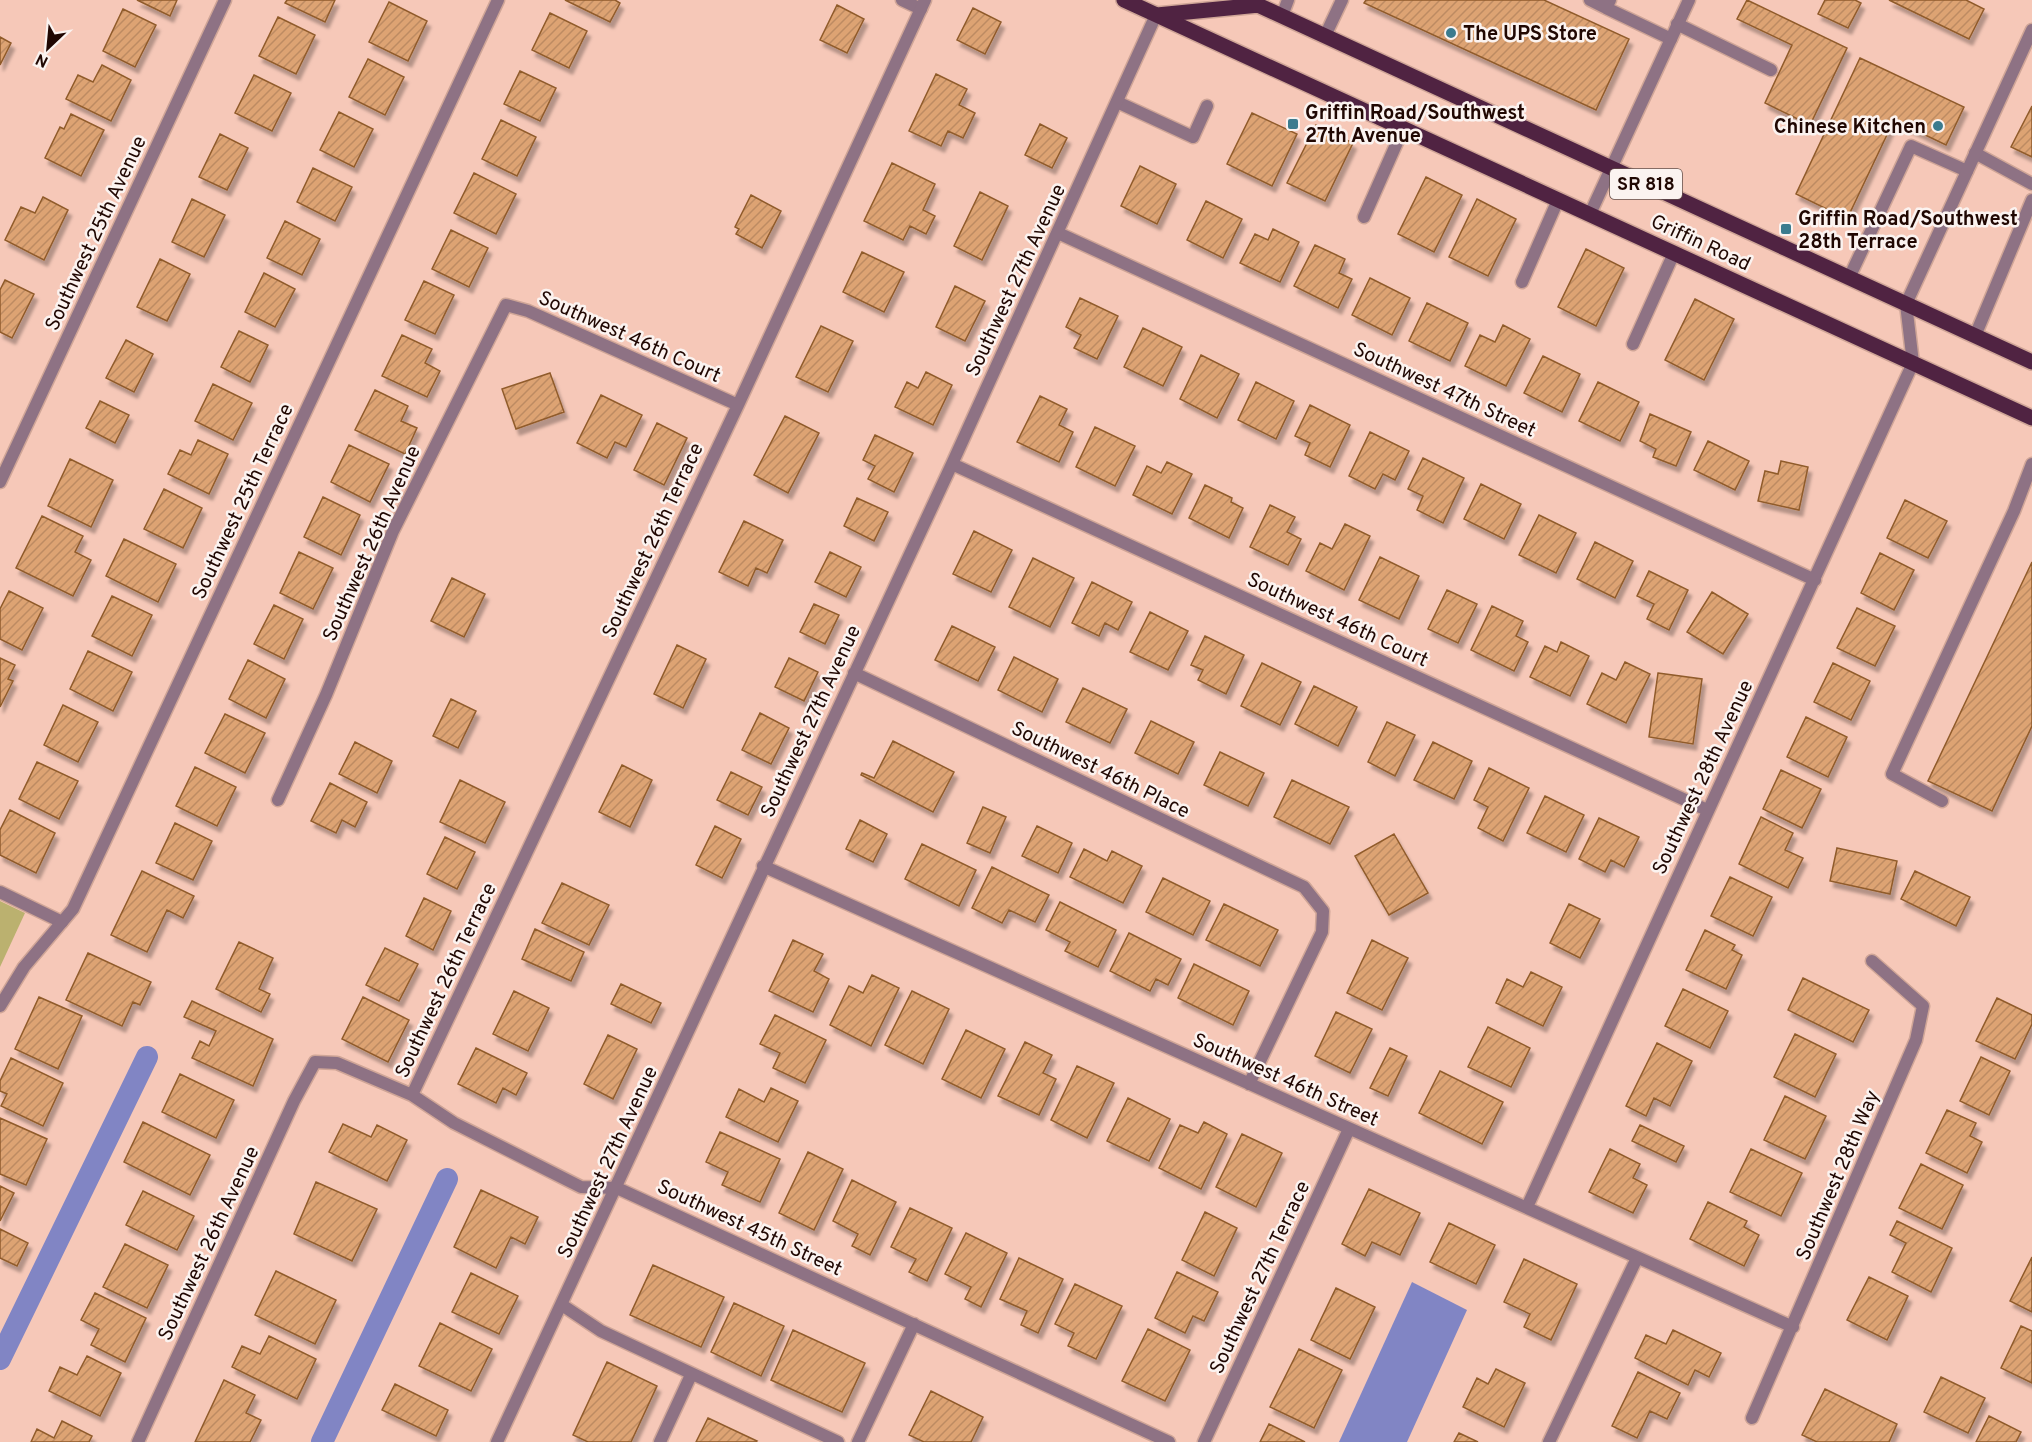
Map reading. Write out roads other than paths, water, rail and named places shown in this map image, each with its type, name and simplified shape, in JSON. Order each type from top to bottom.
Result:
[{"type":"main road","name":"Griffin Road","points":[[1124,0],[2032,418]]},
{"type":"main road","name":"Griffin Road","points":[[1253,3],[2032,362]]},
{"type":"main road","points":[[1156,15],[1253,3]]},
{"type":"street","name":"Southwest 25th Avenue","points":[[0,482],[225,0]]},
{"type":"street","name":"Southwest 25th Terrace","points":[[0,1006],[24,967],[73,909],[498,0]]},
{"type":"street","points":[[902,0],[923,4]]},
{"type":"street","points":[[1282,16],[1288,0]]},
{"type":"street","points":[[1325,36],[1342,0]]},
{"type":"street","points":[[1590,0],[1608,4],[1671,39]]},
{"type":"street","points":[[1590,214],[1689,0]]},
{"type":"street","name":"Southwest 26th Terrace","points":[[412,1095],[738,405],[923,4]]},
{"type":"street","name":"Southwest 27th Avenue","points":[[497,1442],[952,464],[1156,15]]},
{"type":"street","points":[[1677,24],[1771,70]]},
{"type":"street","points":[[1913,363],[1906,304],[2032,30]]},
{"type":"street","points":[[1117,102],[1193,137],[1207,106]]},
{"type":"street","points":[[1364,217],[1403,129]]},
{"type":"street","points":[[1849,278],[1911,146],[1967,171]]},
{"type":"street","points":[[1975,153],[2032,184]]},
{"type":"street","points":[[1522,282],[1558,200]]},
{"type":"street","points":[[1975,336],[2032,200]]},
{"type":"street","name":"Southwest 47th Street","points":[[1058,233],[1815,580]]},
{"type":"street","points":[[1633,344],[1674,253]]},
{"type":"street","name":"Southwest 46th Court","points":[[506,305],[528,311],[738,405]]},
{"type":"street","name":"Southwest 26th Avenue","points":[[278,800],[326,695],[393,531],[506,305]]},
{"type":"street","name":"Southwest 28th Avenue","points":[[1527,1207],[1913,363]]},
{"type":"street","name":"Southwest 46th Court","points":[[952,464],[1707,810]]},
{"type":"street","points":[[1942,801],[1892,774],[2009,522],[2032,464]]},
{"type":"street","name":"Southwest 46th Place","points":[[854,672],[1304,887],[1323,911],[1322,932],[1249,1084]]},
{"type":"street","name":"Southwest 46th Street","points":[[763,866],[1793,1327]]},
{"type":"street","points":[[0,892],[62,922]]},
{"type":"street","name":"Southwest 28th Way","points":[[1752,1418],[1916,1040],[1923,1006],[1872,961]]},
{"type":"street","name":"Southwest 26th Avenue","points":[[138,1442],[294,1101],[315,1062]]},
{"type":"street","name":"Southwest 45th Street","points":[[315,1062],[337,1063],[412,1095],[454,1124],[581,1187],[617,1188],[1169,1442]]},
{"type":"street","name":"Southwest 27th Terrace","points":[[1204,1442],[1349,1129]]},
{"type":"street","points":[[1549,1442],[1637,1258]]},
{"type":"street","points":[[562,1305],[601,1331],[838,1442]]},
{"type":"street","points":[[858,1442],[914,1324]]},
{"type":"street","points":[[660,1442],[692,1375]]},
{"type":"water","points":[[1412,1282],[1467,1310],[1407,1442],[1339,1442]]},
{"type":"waterway","points":[[0,1359],[147,1057]]},
{"type":"waterway","points":[[322,1442],[447,1179]]},
{"type":"place","name":"The UPS Store","points":[[1451,33]]},
{"type":"place","name":"Griffin Road/Southwest 27th Avenue","points":[[1293,124]]},
{"type":"place","name":"Chinese Kitchen","points":[[1938,126]]},
{"type":"place","name":"Griffin Road/Southwest 28th Terrace","points":[[1786,229]]}]
